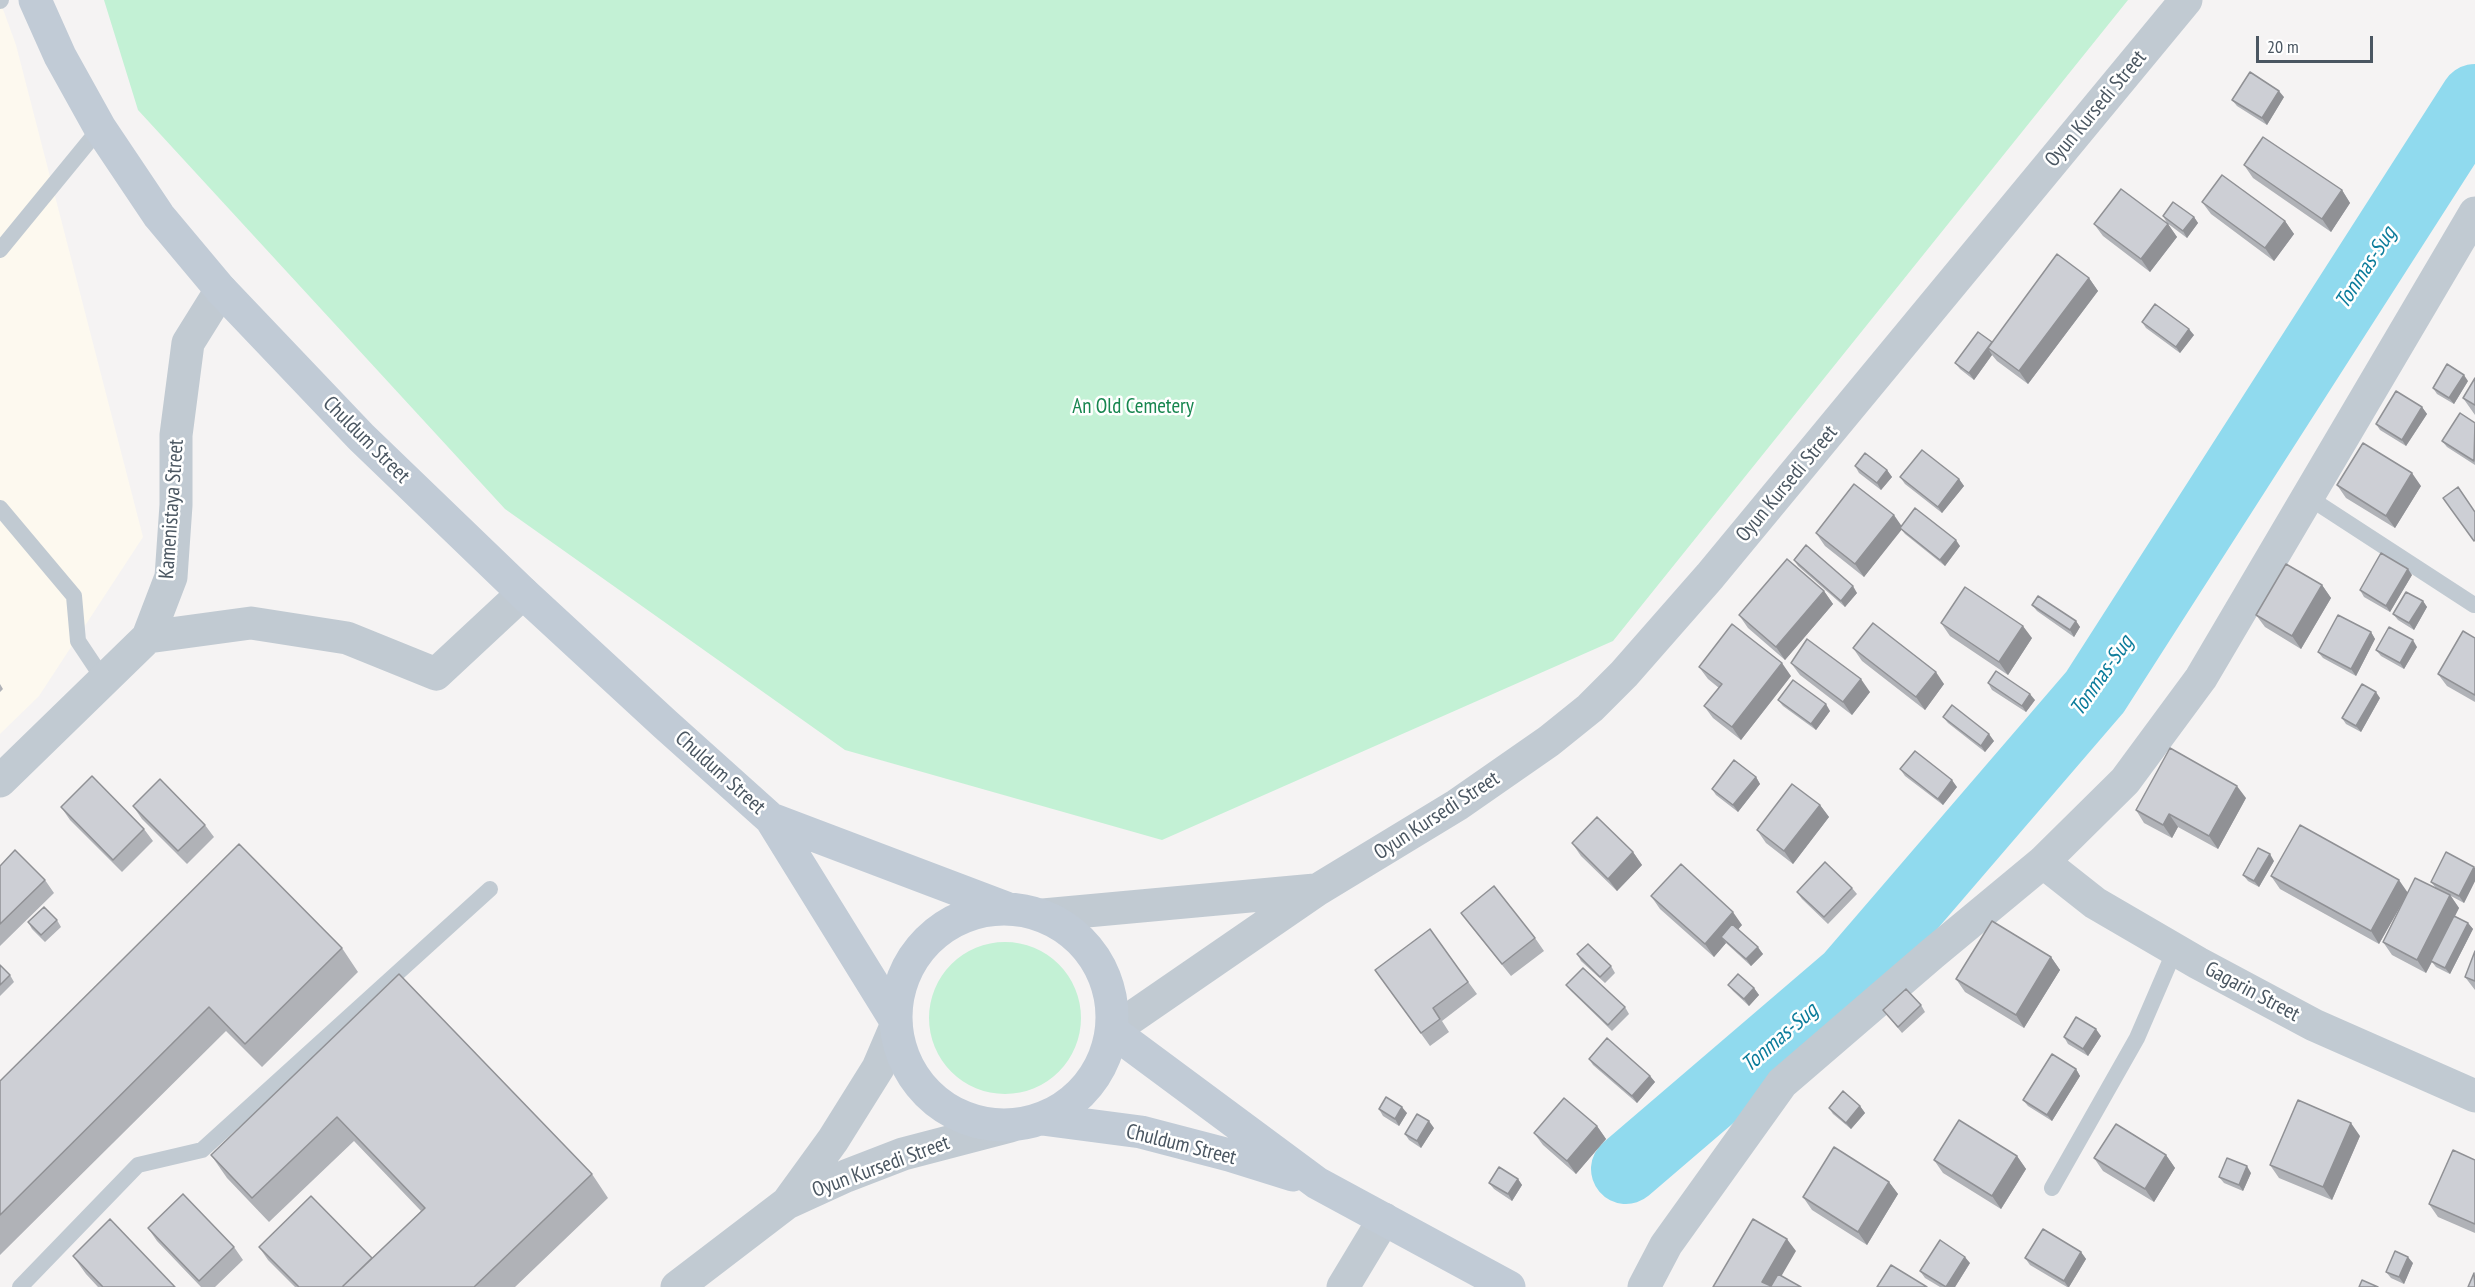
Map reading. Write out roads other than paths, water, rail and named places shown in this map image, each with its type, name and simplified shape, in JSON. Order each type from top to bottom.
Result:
[{"type":"main road","name":"Chuldum Street","points":[[34,0],[60,56],[100,128],[159,216],[221,290],[361,436],[523,593],[771,819],[896,1023]]},
{"type":"main road","name":"Chuldum Street","points":[[771,819],[1008,908]]},
{"type":"main road","points":[[1008,908],[1043,915],[1071,931],[1092,953],[1107,981],[1113,1012],[1112,1031],[1104,1060],[1089,1085],[1068,1106],[1042,1119],[1010,1126],[977,1123],[946,1110],[921,1087],[903,1059],[896,1023],[898,991],[914,957],[939,930],[971,913],[1008,908]]},
{"type":"main road","name":"Chuldum Street","points":[[1112,1031],[1317,1183],[1509,1287]]},
{"type":"main road","name":"Chuldum Street","points":[[1042,1119],[1141,1132],[1229,1155],[1317,1183]]},
{"type":"street","name":"Oyun Kursedi Street","points":[[1112,1031],[1317,890],[1457,806],[1549,741],[1590,708],[1624,674],[1710,576],[2186,0]]},
{"type":"street","points":[[1644,1287],[1666,1245],[1782,1083],[2043,862],[2125,781],[2201,678],[2475,213]]},
{"type":"street","name":"Kamenistaya Street","points":[[0,781],[148,637],[171,576],[176,505],[176,435],[188,343],[221,290]]},
{"type":"street","points":[[148,637],[251,623],[347,639],[436,674],[523,593]]},
{"type":"street","name":"Gagarin Street","points":[[2043,862],[2096,903],[2175,950],[2314,1025],[2475,1096]]},
{"type":"street","name":"Oyun Kursedi Street","points":[[1043,915],[1317,890]]},
{"type":"street","name":"Oyun Kursedi Street","points":[[787,1203],[833,1140],[878,1068],[896,1023]]},
{"type":"street","name":"Oyun Kursedi Street","points":[[677,1287],[787,1203],[846,1176],[903,1154],[1010,1126]]},
{"type":"street","points":[[1343,1287],[1384,1220]]},
{"type":"lane","points":[[0,250],[100,128]]},
{"type":"lane","points":[[2308,497],[2474,605]]},
{"type":"lane","points":[[0,508],[74,596],[78,641],[104,680]]},
{"type":"lane","points":[[20,1287],[138,1165],[202,1150],[490,889]]},
{"type":"lane","points":[[2052,1188],[2137,1038],[2175,950]]},
{"type":"waterway","name":"Tonmas-Sug","points":[[1626,1169],[1849,978],[2095,692],[2475,99]]},
{"type":"park label","name":"An Old Cemetery","points":[[1133,407]]}]
